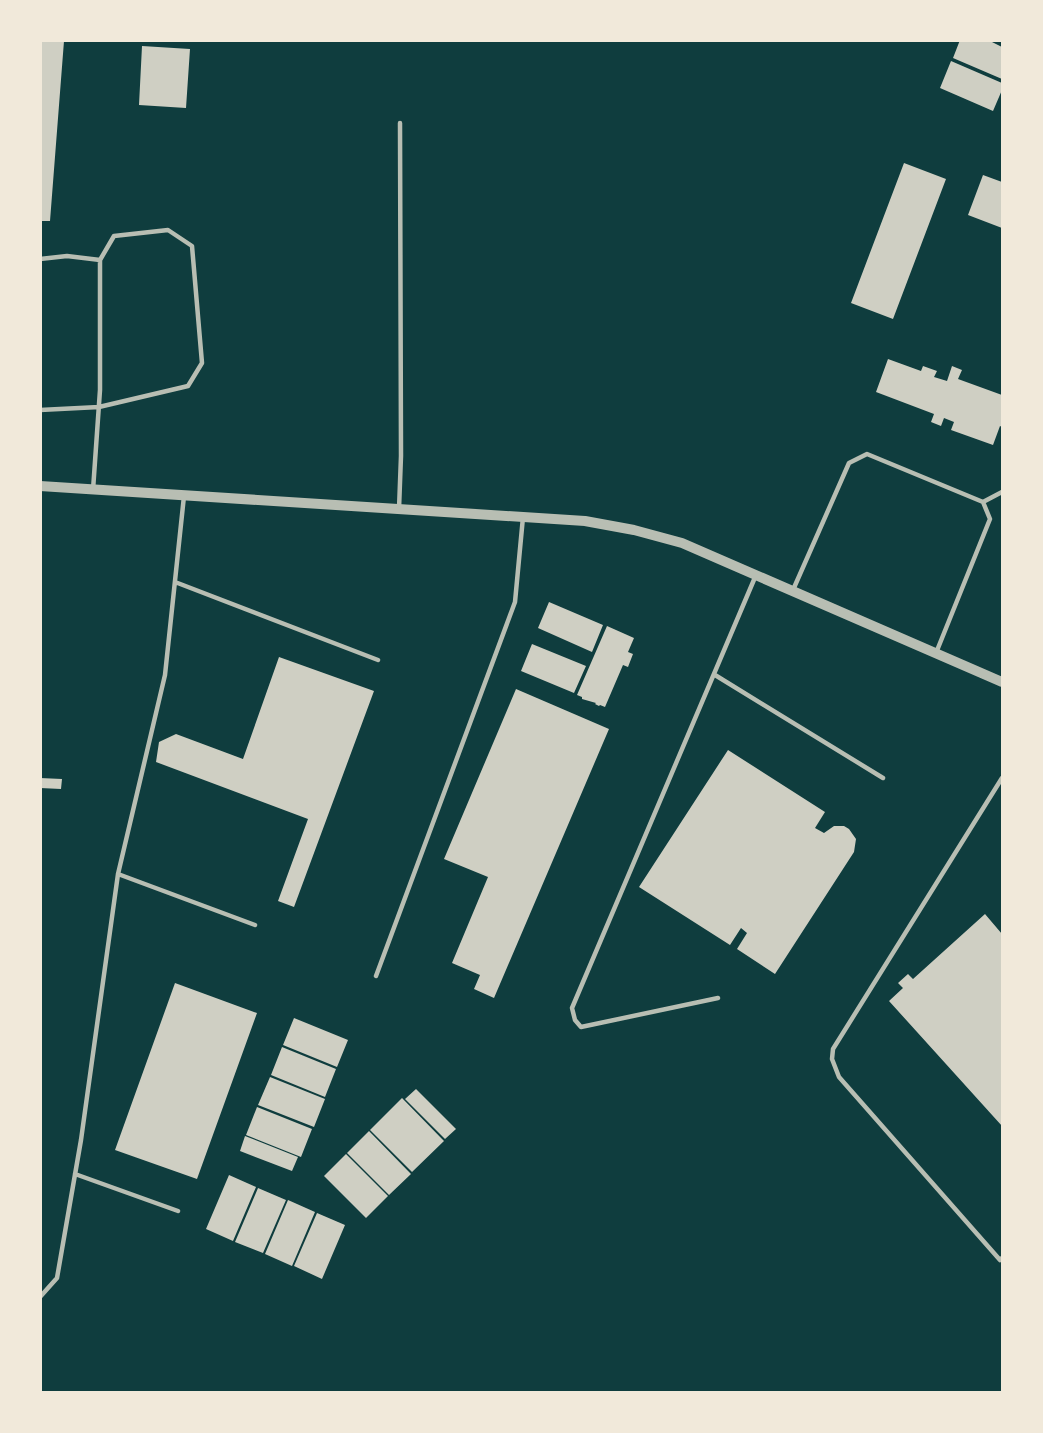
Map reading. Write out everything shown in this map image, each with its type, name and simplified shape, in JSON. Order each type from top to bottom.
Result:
[{"type":"street","points":[[40,486],[585,521],[634,530],[682,543],[1002,682]]},
{"type":"lane","points":[[399,509],[401,456],[400,123]]},
{"type":"lane","points":[[40,410],[99,407],[188,386],[202,363],[192,246],[168,230],[114,236],[99,260],[99,407],[93,490]]},
{"type":"lane","points":[[40,259],[67,256],[99,260]]},
{"type":"lane","points":[[793,590],[849,463],[867,454],[983,502],[990,519],[936,653]]},
{"type":"lane","points":[[983,502],[1002,492]]},
{"type":"lane","points":[[40,1297],[57,1278],[75,1174],[117,874],[165,675],[184,496]]},
{"type":"lane","points":[[376,976],[515,602],[523,517]]},
{"type":"lane","points":[[718,998],[581,1027],[575,1020],[572,1008],[756,575]]},
{"type":"lane","points":[[175,582],[378,660]]},
{"type":"lane","points":[[715,675],[883,778]]},
{"type":"lane","points":[[1002,778],[1000,785],[833,1049],[832,1059],[839,1077],[1002,1260]]},
{"type":"lane","points":[[117,874],[255,925]]},
{"type":"lane","points":[[75,1174],[178,1211]]},
{"type":"building","points":[[40,40],[64,41],[50,221],[40,221]]},
{"type":"building","points":[[960,40],[988,40],[1002,47],[1002,79],[953,58]]},
{"type":"building","points":[[142,46],[190,49],[186,108],[139,105]]},
{"type":"building","points":[[951,61],[1002,83],[1002,90],[993,111],[940,88]]},
{"type":"building","points":[[904,163],[946,179],[893,319],[851,303]]},
{"type":"building","points":[[983,175],[1002,182],[1002,228],[968,215]]},
{"type":"building","points":[[888,359],[921,371],[923,366],[937,371],[934,377],[947,381],[952,366],[962,370],[958,379],[1002,395],[1002,427],[1000,426],[993,445],[951,430],[954,422],[944,418],[941,426],[931,422],[934,414],[876,392]]},
{"type":"building","points":[[549,602],[603,625],[592,652],[538,628]]},
{"type":"building","points":[[607,626],[634,638],[628,652],[633,654],[628,667],[623,665],[605,707],[577,695]]},
{"type":"building","points":[[532,644],[586,666],[574,693],[521,671]]},
{"type":"building","points":[[279,657],[374,691],[294,907],[278,901],[308,819],[156,762],[159,742],[176,734],[243,759]]},
{"type":"building","points":[[516,689],[609,729],[494,998],[474,989],[480,975],[452,963],[488,877],[444,859]]},
{"type":"building","points":[[728,750],[825,812],[815,828],[824,833],[834,826],[844,826],[856,839],[854,852],[775,974],[737,949],[747,933],[741,928],[730,945],[639,887]]},
{"type":"building","points":[[40,778],[62,779],[61,789],[40,788]]},
{"type":"building","points":[[985,914],[1002,934],[1002,1126],[889,1001],[903,988],[898,983],[908,974],[913,979]]},
{"type":"building","points":[[175,983],[257,1013],[197,1179],[115,1150]]},
{"type":"building","points":[[294,1018],[348,1040],[337,1067],[283,1045]]},
{"type":"building","points":[[282,1047],[336,1069],[325,1097],[271,1075]]},
{"type":"building","points":[[270,1077],[325,1099],[314,1127],[258,1105]]},
{"type":"building","points":[[416,1089],[456,1129],[445,1139],[405,1099]]},
{"type":"building","points":[[402,1098],[444,1141],[412,1172],[370,1130]]},
{"type":"building","points":[[257,1107],[312,1129],[301,1157],[246,1135]]},
{"type":"building","points":[[369,1131],[411,1174],[389,1195],[347,1153]]},
{"type":"building","points":[[245,1136],[298,1157],[292,1171],[240,1151]]},
{"type":"building","points":[[346,1154],[388,1196],[366,1218],[324,1176]]},
{"type":"building","points":[[229,1175],[256,1187],[233,1241],[206,1229]]},
{"type":"building","points":[[258,1188],[286,1200],[263,1253],[235,1242]]},
{"type":"building","points":[[288,1200],[315,1212],[292,1266],[265,1254]]},
{"type":"building","points":[[317,1213],[345,1225],[322,1279],[294,1266]]}]
